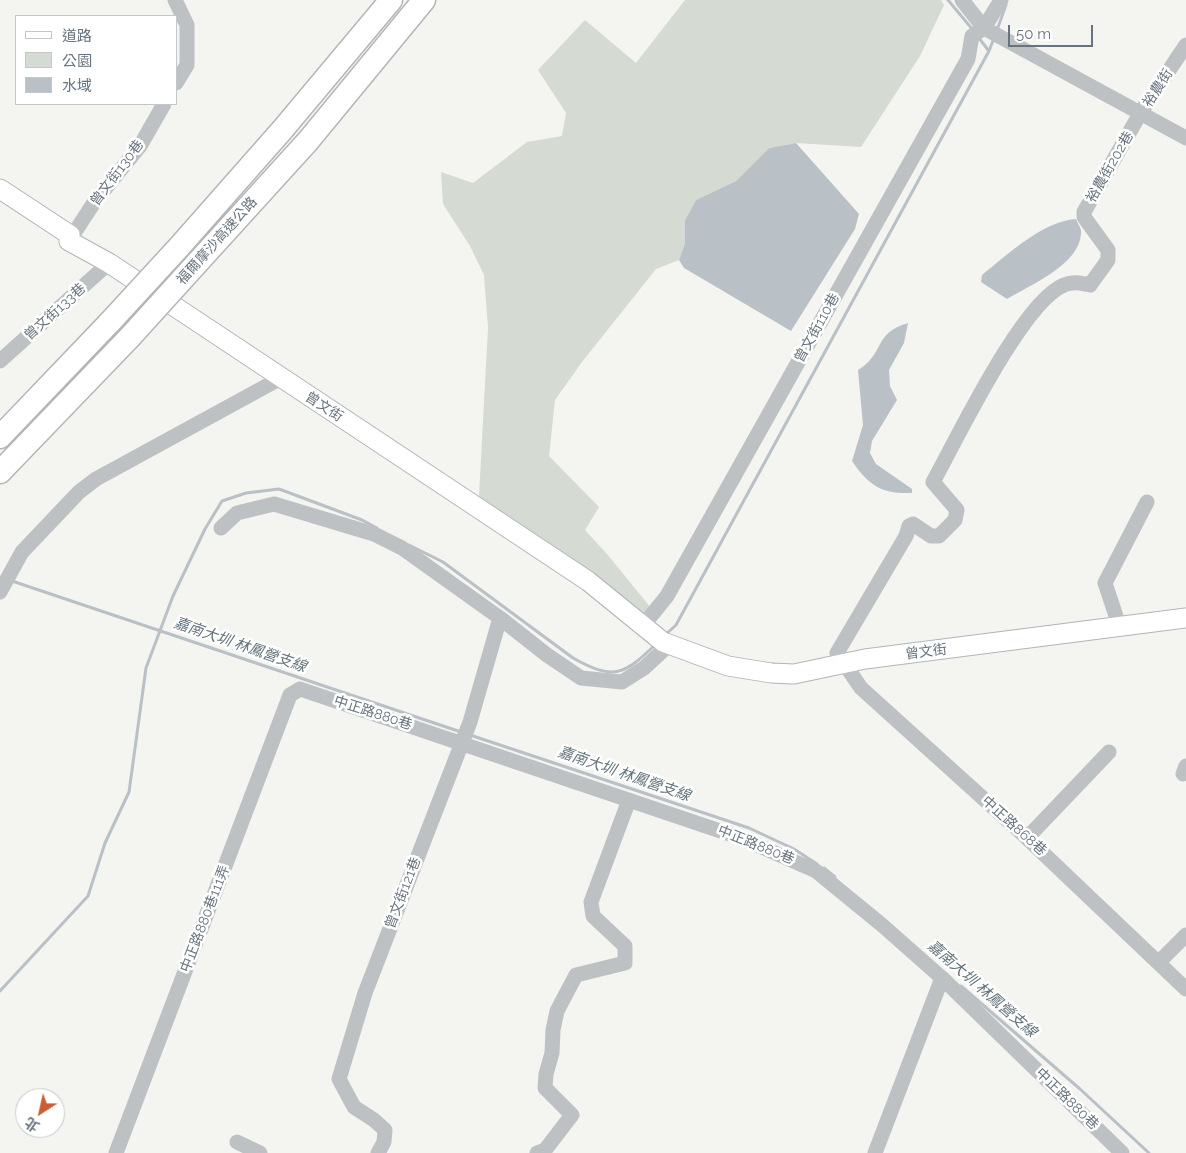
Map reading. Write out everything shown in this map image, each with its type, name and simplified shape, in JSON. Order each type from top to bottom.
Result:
[{"type":"highway","name":"福爾摩沙高速公路","points":[[0,437],[179,247],[283,129],[391,0]]},
{"type":"highway","name":"福爾摩沙高速公路","points":[[0,472],[130,338],[308,141],[424,0]]},
{"type":"main road","name":"曾文街","points":[[0,189],[70,235],[69,241],[109,263],[588,581],[645,629],[670,644],[705,658],[749,670],[794,674],[842,663],[1186,618]]},
{"type":"street","points":[[176,0],[187,25],[187,65],[178,81]]},
{"type":"street","points":[[962,0],[979,32],[1142,112]]},
{"type":"street","name":"曾文街110巷","points":[[645,629],[666,596],[968,58],[979,32],[1001,0]]},
{"type":"street","name":"裕農街","points":[[1186,45],[1142,112],[1186,138]]},
{"type":"street","name":"曾文街130巷","points":[[69,241],[95,201],[140,146],[163,105]]},
{"type":"street","name":"裕農街202巷","points":[[842,663],[837,653],[906,536],[909,526],[913,524],[931,536],[939,536],[955,520],[957,510],[933,482],[1021,327],[1044,298],[1063,285],[1075,282],[1090,285],[1108,260],[1108,250],[1084,217],[1084,212],[1142,112]]},
{"type":"street","name":"曾文街133巷","points":[[0,361],[109,263]]},
{"type":"street","points":[[2,589],[22,552],[78,492],[96,479],[281,378]]},
{"type":"street","points":[[1120,628],[1105,583],[1147,502]]},
{"type":"street","points":[[221,528],[236,512],[274,504],[374,534],[402,548],[581,678],[622,682],[644,668],[670,644]]},
{"type":"street","name":"曾文街121巷","points":[[378,1153],[384,1142],[385,1130],[354,1107],[339,1080],[364,994],[470,722],[500,618]]},
{"type":"street","name":"中正路868巷","points":[[842,663],[861,688],[1027,838],[1186,989]]},
{"type":"street","name":"中正路880巷","points":[[300,689],[463,740],[741,838],[773,850],[816,871],[882,925],[942,978],[1122,1153]]},
{"type":"street","name":"中正路880巷111弄","points":[[116,1153],[290,695],[300,689]]},
{"type":"street","points":[[1027,838],[1108,752]]},
{"type":"street","points":[[537,1153],[545,1150],[572,1115],[545,1088],[546,1074],[552,1053],[553,1030],[557,1011],[576,975],[625,963],[625,946],[593,916],[591,902],[630,800]]},
{"type":"street","points":[[1159,962],[1186,935]]},
{"type":"street","points":[[875,1153],[942,978]]},
{"type":"street","points":[[237,1142],[260,1153]]},
{"type":"green space","points":[[685,0],[941,0],[944,5],[920,56],[861,147],[796,143],[769,148],[736,181],[696,200],[685,220],[685,243],[679,260],[656,269],[582,362],[555,400],[549,456],[599,507],[585,530],[651,608],[637,627],[478,515],[488,328],[484,275],[470,246],[443,204],[441,172],[473,183],[527,142],[562,136],[566,113],[538,70],[585,20],[636,63]]},
{"type":"water","points":[[796,143],[859,214],[855,229],[791,331],[684,268],[679,260],[685,243],[685,220],[696,200],[736,181],[769,148]]},
{"type":"water","points":[[1076,219],[1081,232],[1078,245],[1072,255],[1052,273],[1007,299],[981,282],[982,275],[1038,232],[1064,221]]},
{"type":"water","points":[[908,323],[904,343],[889,370],[890,386],[897,400],[872,441],[870,453],[876,464],[912,489],[912,493],[902,493],[877,487],[864,477],[852,461],[863,425],[858,370],[872,357],[889,332]]},
{"type":"waterway","points":[[948,0],[973,30]]},
{"type":"waterway","points":[[997,30],[1006,5]]},
{"type":"waterway","points":[[978,37],[989,51]]},
{"type":"waterway","points":[[664,636],[676,625],[989,51],[994,38]]},
{"type":"waterway","points":[[0,991],[88,896],[105,843],[129,792],[146,668],[173,596],[205,529],[222,501],[246,493],[279,489],[362,520],[377,528]]},
{"type":"waterway","points":[[409,545],[443,562],[573,658],[599,670],[609,672],[626,668],[656,644]]},
{"type":"waterway","name":"嘉南大圳 林鳳營支線","points":[[12,581],[461,732]]},
{"type":"waterway","name":"嘉南大圳 林鳳營支線","points":[[470,735],[749,828],[794,849],[817,864]]},
{"type":"waterway","name":"嘉南大圳 林鳳營支線","points":[[824,868],[835,877]]},
{"type":"waterway","name":"嘉南大圳 林鳳營支線","points":[[961,986],[1080,1089],[1149,1153]]}]
